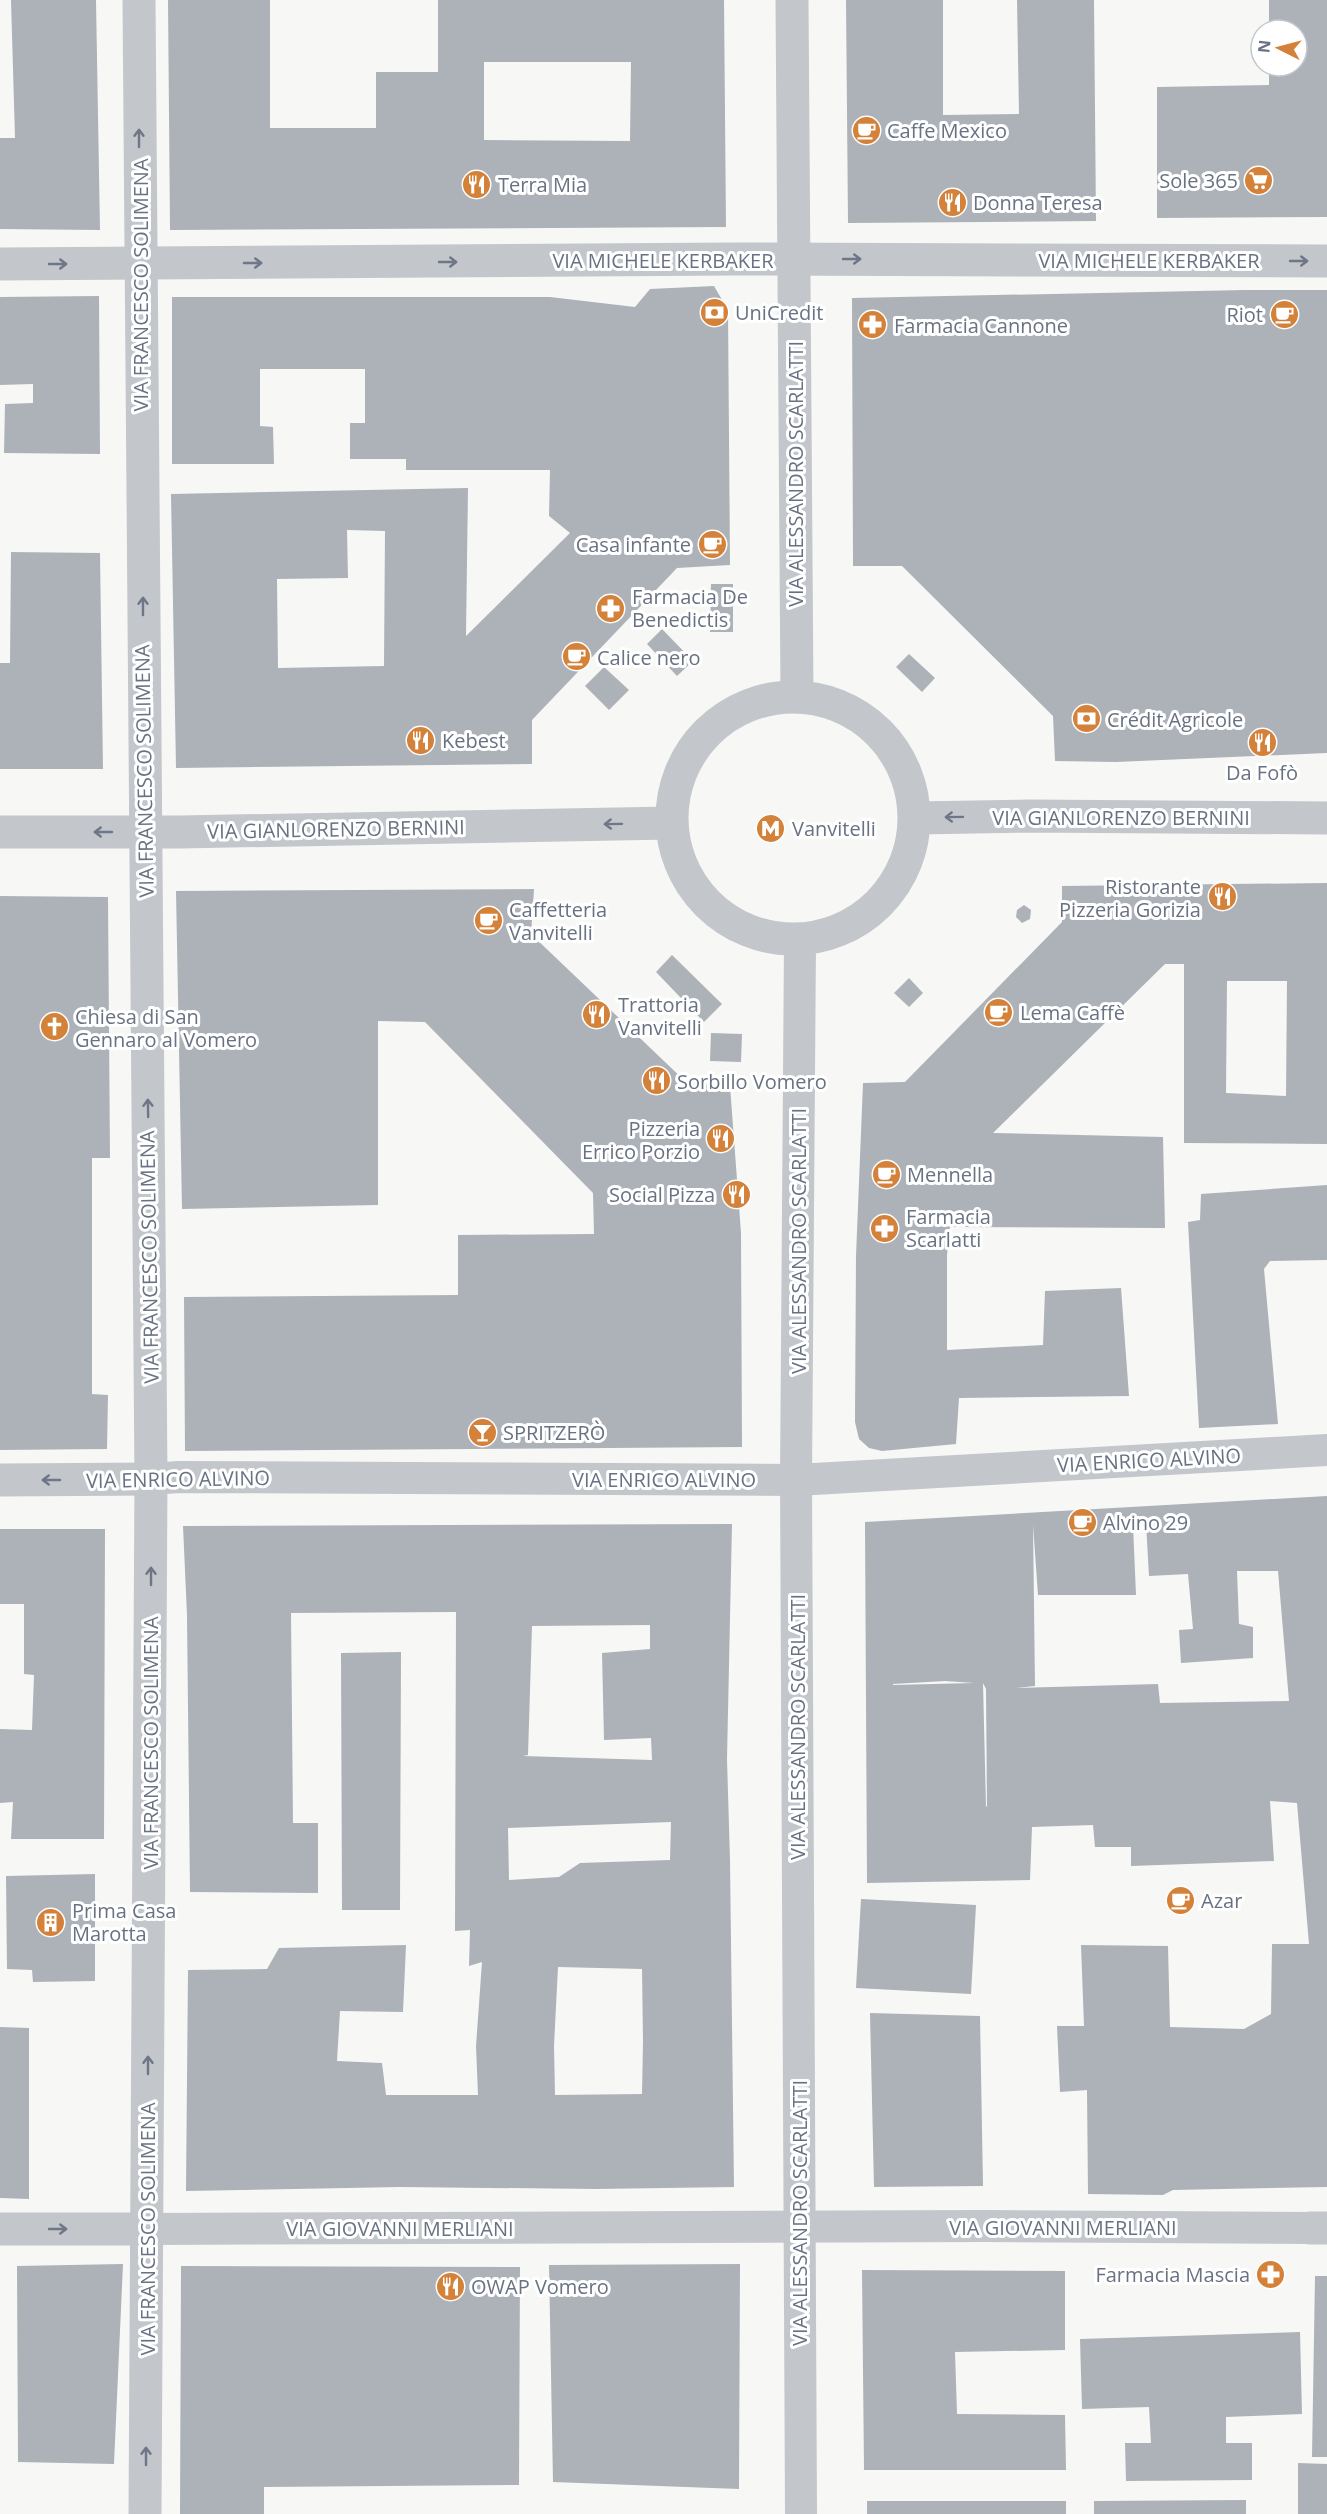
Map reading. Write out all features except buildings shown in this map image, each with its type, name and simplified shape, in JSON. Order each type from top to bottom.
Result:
[{"type":"street","name":"VIA FRANCESCO SOLIMENA","points":[[139,0],[151,1479],[145,2514]]},
{"type":"street","name":"VIA ALESSANDRO SCARLATTI","points":[[792,0],[797,696]]},
{"type":"street","name":"VIA MICHELE KERBAKER","points":[[0,264],[794,259],[1327,261]]},
{"type":"street","points":[[797,696],[838,704],[874,727],[900,758],[913,788],[916,818],[912,844],[900,878],[874,910],[840,931],[800,941],[763,937],[727,921],[700,897],[679,862],[671,824],[676,785],[693,748],[720,720],[756,701],[797,696]]},
{"type":"street","name":"VIA GIANLORENZO BERNINI","points":[[916,818],[1030,816],[1327,818]]},
{"type":"street","name":"VIA GIANLORENZO BERNINI","points":[[0,832],[671,824]]},
{"type":"street","name":"VIA ALESSANDRO SCARLATTI","points":[[800,941],[796,1480],[801,2514]]},
{"type":"street","name":"VIA ENRICO ALVINO","points":[[0,1480],[191,1477],[796,1480],[1327,1450]]},
{"type":"street","name":"VIA GIOVANNI MERLIANI","points":[[0,2229],[986,2226],[1318,2228]]},
{"type":"street","name":"VIA GIOVANNI MERLIANI","points":[[193,2228],[799,2228]]},
{"type":"place","name":"Caffe Mexico","points":[[866,130]]},
{"type":"place","name":"Sole 365","points":[[1259,180]]},
{"type":"place","name":"Terra Mia","points":[[477,184]]},
{"type":"place","name":"Donna Teresa","points":[[952,202]]},
{"type":"place","name":"UniCredit","points":[[714,312]]},
{"type":"place","name":"Riot","points":[[1284,314]]},
{"type":"place","name":"Farmacia Cannone","points":[[873,325]]},
{"type":"place","name":"Casa infante","points":[[712,544]]},
{"type":"place","name":"Farmacia De Benedictis","points":[[611,608]]},
{"type":"place","name":"Calice nero","points":[[576,657]]},
{"type":"place","name":"Crédit Agricole","points":[[1086,719]]},
{"type":"place","name":"Kebest","points":[[421,740]]},
{"type":"place","name":"Da Fofò","points":[[1262,742]]},
{"type":"place","name":"Vanvitelli","points":[[771,828]]},
{"type":"place","name":"Ristorante Pizzeria Gorizia","points":[[1222,897]]},
{"type":"place","name":"Caffetteria Vanvitelli","points":[[488,920]]},
{"type":"place","name":"Lema Caffè","points":[[999,1012]]},
{"type":"place","name":"Trattoria Vanvitelli","points":[[597,1015]]},
{"type":"place","name":"Chiesa di San Gennaro al Vomero","points":[[54,1027]]},
{"type":"place","name":"Sorbillo Vomero","points":[[656,1081]]},
{"type":"place","name":"Pizzeria Errico Porzio","points":[[721,1139]]},
{"type":"place","name":"Mennella","points":[[886,1174]]},
{"type":"place","name":"Social Pizza","points":[[736,1194]]},
{"type":"place","name":"Farmacia Scarlatti","points":[[885,1228]]},
{"type":"place","name":"SPRITZERÒ","points":[[482,1432]]},
{"type":"place","name":"Alvino 29","points":[[1082,1522]]},
{"type":"place","name":"Azar","points":[[1180,1900]]},
{"type":"place","name":"Prima Casa Marotta","points":[[51,1922]]},
{"type":"place","name":"Farmacia Mascia","points":[[1271,2274]]},
{"type":"place","name":"OWAP Vomero","points":[[450,2286]]}]
